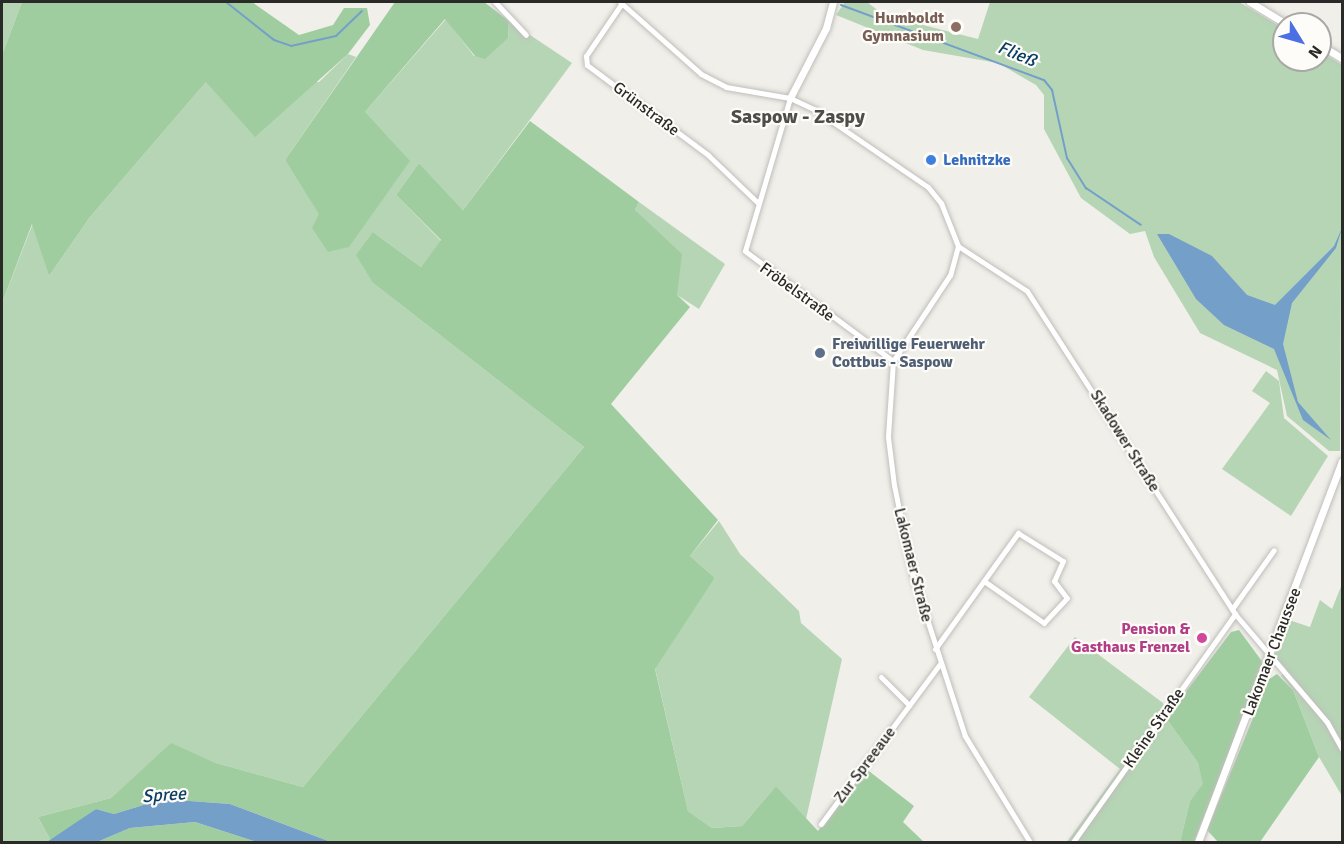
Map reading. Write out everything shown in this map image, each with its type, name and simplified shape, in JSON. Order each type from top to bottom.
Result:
[{"type":"street","points":[[495,2],[526,34]]},
{"type":"street","points":[[621,2],[711,80],[758,96],[790,98],[928,187],[941,203],[958,246]]},
{"type":"street","name":"Grünstraße","points":[[621,2],[586,56],[587,65],[708,155],[758,202]]},
{"type":"street","points":[[790,98],[826,28],[833,2]]},
{"type":"street","points":[[1250,2],[1272,15]]},
{"type":"street","name":"Fröbelstraße","points":[[790,98],[746,240],[749,257],[893,361]]},
{"type":"street","name":"Lakomaer Straße","points":[[958,246],[950,275],[893,361],[888,437],[901,531],[940,664],[970,746],[1030,843]]},
{"type":"street","name":"Skadower Straße","points":[[958,246],[1027,291],[1233,611],[1269,659],[1327,722],[1342,748]]},
{"type":"street","name":"Lakomaer Chaussee","points":[[1198,843],[1342,460]]},
{"type":"street","points":[[935,649],[1018,533],[1024,533],[1064,561],[1053,581],[1067,598],[1044,623],[984,581]]},
{"type":"street","name":"Kleine Straße","points":[[1072,843],[1274,550]]},
{"type":"street","name":"Zur Spreeaue","points":[[821,824],[940,664]]},
{"type":"street","points":[[881,677],[909,705]]},
{"type":"green space","points":[[2,2],[22,2],[2,55]]},
{"type":"green space","points":[[22,2],[252,2],[299,35],[333,25],[344,8],[367,8],[370,25],[348,54],[255,137],[206,82],[90,217],[49,276],[32,224],[2,303],[2,55]]},
{"type":"green space","points":[[395,2],[484,2],[509,21],[508,38],[485,59],[475,56],[445,19],[365,112],[410,161],[349,247],[328,252],[312,228],[319,214],[285,160]]},
{"type":"green space","points":[[845,2],[867,2],[884,15],[978,39],[990,2],[1239,2],[1272,22],[1272,72],[1332,72],[1332,59],[1342,65],[1340,451],[1329,451],[1287,416],[1277,370],[1200,333],[1154,257],[1145,231],[1130,234],[1081,198],[1044,129],[1044,95],[1036,85],[998,63],[923,50],[836,15]]},
{"type":"green space","points":[[446,19],[474,56],[508,38],[509,21],[572,63],[463,210],[419,163],[396,195],[441,241],[421,267],[373,232],[373,283],[584,447],[303,787],[216,763],[171,744],[111,798],[38,817],[51,841],[2,842],[2,303],[33,223],[49,276],[90,217],[206,82],[319,82],[348,54],[356,57],[285,160],[320,214],[328,252],[365,112]]},
{"type":"green space","points":[[530,121],[639,202],[635,210],[682,254],[677,295],[690,307],[611,404],[718,520],[690,556],[715,578],[655,669],[688,811],[712,828],[742,826],[776,786],[818,831],[865,768],[914,806],[903,822],[924,842],[331,842],[230,804],[163,799],[114,814],[96,809],[51,841],[38,817],[111,798],[171,743],[216,763],[303,787],[584,447],[373,283],[356,255],[373,232],[421,267],[441,240],[396,195],[419,163],[463,210]]},
{"type":"green space","points":[[639,202],[725,264],[699,309],[677,295],[635,210]]},
{"type":"green space","points":[[1266,371],[1279,381],[1284,418],[1328,456],[1291,516],[1222,469],[1270,403],[1252,391]]},
{"type":"green space","points":[[719,521],[740,554],[799,611],[801,623],[842,659],[806,819],[776,786],[742,826],[712,828],[688,811],[655,668],[715,578],[690,556]]},
{"type":"green space","points":[[1342,584],[1342,796],[1319,757],[1293,690],[1281,676],[1286,669],[1274,656],[1289,620],[1310,627],[1320,600],[1332,609]]},
{"type":"green space","points":[[1239,630],[1264,664],[1194,842],[1180,842],[1190,801],[1203,784],[1198,763],[1166,718],[1231,632]]},
{"type":"green space","points":[[1075,637],[1163,703],[1166,718],[1198,763],[1204,784],[1190,801],[1180,842],[1067,842],[1120,769],[1029,697]]},
{"type":"green space","points":[[1277,674],[1293,690],[1319,757],[1260,842],[1218,842],[1207,830],[1269,679]]},
{"type":"green space","points":[[195,822],[257,842],[97,842],[130,828]]},
{"type":"water","points":[[1342,228],[1336,248],[1292,303],[1283,344],[1298,402],[1331,440],[1303,420],[1274,349],[1224,325],[1196,299],[1157,234],[1169,234],[1212,256],[1247,295],[1275,305],[1334,246]]},
{"type":"water","points":[[163,799],[230,804],[331,842],[257,842],[195,822],[130,828],[97,842],[47,842],[96,809],[114,814]]},
{"type":"waterway","points":[[226,2],[274,40],[291,46],[336,36],[362,11]]},
{"type":"waterway","name":"Fließ","points":[[841,5],[1044,80],[1052,90],[1067,158],[1086,188],[1141,225]]},
{"type":"place","name":"Humboldt Gymnasium","points":[[956,27]]},
{"type":"place","name":"Lehnitzke","points":[[931,160]]},
{"type":"place","name":"Freiwillige Feuerwehr Cottbus - Saspow","points":[[820,353]]},
{"type":"place","name":"Pension & Gasthaus Frenzel","points":[[1202,638]]},
{"type":"district","name":"Saspow - Zaspy","points":[[798,116]]},
{"type":"water label","name":"Spree","points":[[164,795]]}]
